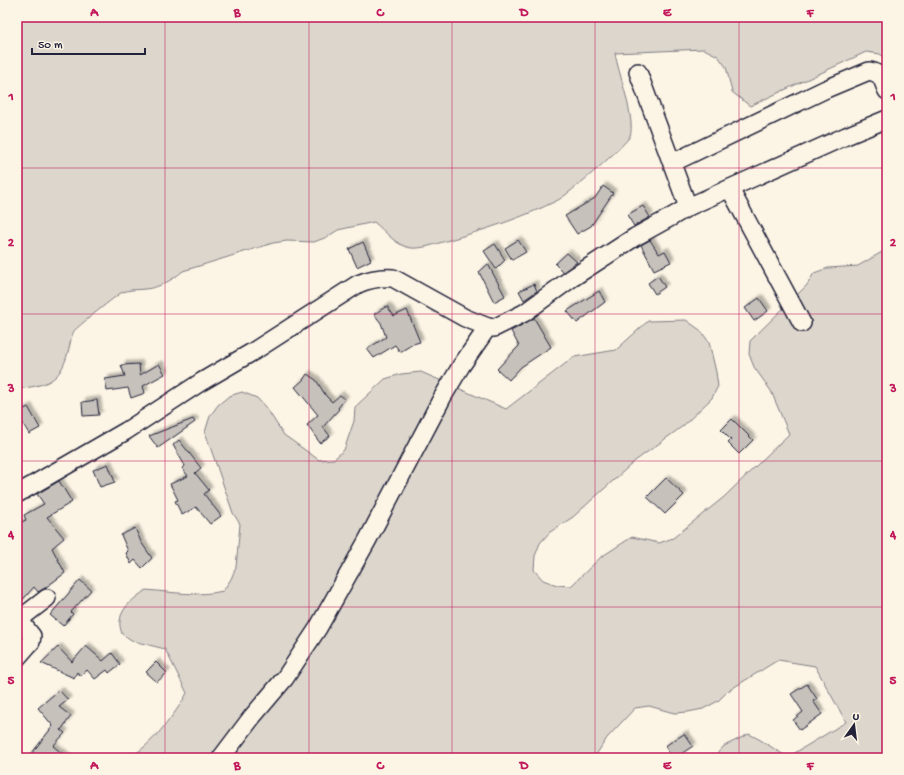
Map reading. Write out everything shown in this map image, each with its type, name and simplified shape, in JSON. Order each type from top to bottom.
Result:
[{"type":"street","points":[[672,163],[826,89],[869,71],[876,72],[880,76],[887,91]]},
{"type":"street","points":[[638,72],[688,207]]},
{"type":"street","points":[[17,494],[126,431],[200,382],[254,351],[358,284],[371,279],[384,277],[393,278],[465,318],[494,328],[524,313],[572,278],[635,237],[688,207],[887,119]]},
{"type":"street","points":[[730,189],[802,323]]},
{"type":"street","points":[[220,758],[252,717],[286,678],[318,628],[367,541],[442,398],[461,366],[488,327]]},
{"type":"street","points":[[17,658],[27,648],[31,642],[32,636],[24,626],[22,620],[25,615],[47,598]]},
{"type":"shaded area","points":[[17,17],[887,17],[887,60],[880,54],[866,52],[750,106],[732,92],[726,67],[718,56],[704,49],[615,53],[631,119],[630,136],[619,149],[596,170],[558,200],[503,223],[424,247],[411,248],[400,244],[391,238],[374,222],[338,230],[327,237],[314,242],[287,241],[273,243],[183,271],[160,285],[127,291],[118,295],[74,331],[65,362],[56,376],[44,384],[17,389]]},
{"type":"shaded area","points":[[887,249],[887,758],[713,758],[724,746],[749,734],[788,757],[846,722],[815,666],[778,660],[728,691],[718,701],[703,709],[674,713],[649,706],[635,708],[607,738],[594,758],[126,758],[143,748],[152,740],[169,720],[187,693],[165,649],[133,641],[122,634],[120,623],[123,611],[146,590],[195,594],[223,591],[231,579],[236,567],[240,524],[233,513],[205,432],[210,416],[218,405],[229,396],[242,392],[257,398],[267,409],[284,435],[319,460],[334,459],[344,450],[354,421],[355,407],[385,379],[401,374],[421,372],[506,409],[574,357],[616,350],[648,321],[686,320],[700,330],[709,342],[718,386],[712,398],[683,426],[635,461],[573,517],[550,532],[540,543],[535,556],[534,570],[543,580],[557,585],[571,586],[601,557],[632,537],[659,543],[673,538],[724,497],[789,434],[771,391],[754,367],[749,354],[750,341],[807,285],[814,273],[828,268],[858,266]]},
{"type":"building","points":[[603,186],[613,193],[591,226],[577,234],[565,216],[595,198]]},
{"type":"building","points":[[643,206],[650,217],[634,226],[627,215]]},
{"type":"building","points":[[518,240],[526,252],[512,260],[505,248]]},
{"type":"building","points":[[650,240],[659,254],[665,251],[671,262],[654,270],[641,245]]},
{"type":"building","points":[[363,242],[371,260],[357,267],[349,249]]},
{"type":"building","points":[[495,244],[505,260],[496,269],[484,251]]},
{"type":"building","points":[[567,253],[577,262],[563,272],[555,264]]},
{"type":"building","points":[[488,264],[505,296],[494,302],[479,272]]},
{"type":"building","points":[[658,276],[665,287],[655,294],[648,283]]},
{"type":"building","points":[[534,284],[537,291],[524,300],[519,291]]},
{"type":"building","points":[[599,291],[605,302],[577,323],[567,311]]},
{"type":"building","points":[[759,298],[768,311],[754,321],[745,308]]},
{"type":"building","points":[[387,306],[394,316],[407,310],[420,342],[413,344],[400,352],[395,345],[374,358],[367,349],[386,337],[381,323],[374,314]]},
{"type":"building","points":[[534,318],[551,347],[521,367],[509,380],[497,369],[519,346],[511,331]]},
{"type":"building","points":[[139,364],[140,375],[159,364],[165,374],[143,386],[145,393],[131,398],[128,388],[107,391],[105,379],[125,376],[121,365]]},
{"type":"building","points":[[307,374],[316,380],[326,396],[332,402],[340,395],[345,399],[338,408],[339,409],[323,427],[330,436],[320,443],[307,425],[318,415],[295,387]]},
{"type":"building","points":[[97,400],[99,415],[83,416],[82,402]]},
{"type":"building","points":[[28,407],[40,428],[29,434],[17,413]]},
{"type":"building","points":[[193,419],[195,422],[158,448],[149,436]]},
{"type":"building","points":[[732,419],[753,440],[739,454],[728,443],[731,440],[721,430]]},
{"type":"building","points":[[179,440],[201,468],[195,473],[209,490],[204,494],[221,516],[210,524],[196,507],[182,515],[175,501],[178,500],[170,484],[188,476],[182,468],[185,466],[173,445]]},
{"type":"building","points":[[108,464],[115,482],[100,487],[93,470]]},
{"type":"building","points":[[666,478],[684,495],[665,514],[647,497]]},
{"type":"building","points":[[59,481],[72,502],[47,517],[64,538],[52,548],[65,573],[38,592],[34,587],[17,606],[17,524],[26,520],[24,515],[44,504],[37,494]]},
{"type":"building","points":[[135,528],[141,542],[152,558],[142,568],[135,560],[131,564],[126,553],[128,551],[121,535]]},
{"type":"building","points":[[80,580],[91,590],[71,612],[73,614],[63,626],[50,615]]},
{"type":"building","points":[[86,646],[103,661],[112,653],[120,664],[109,673],[107,670],[95,679],[87,670],[81,676],[77,672],[74,678],[41,663],[58,647],[72,662]]},
{"type":"building","points":[[156,662],[167,673],[157,682],[146,672]]},
{"type":"building","points":[[807,684],[817,699],[813,701],[822,714],[800,730],[793,720],[803,712],[791,694]]},
{"type":"building","points":[[59,690],[68,700],[59,707],[71,716],[61,730],[65,733],[53,746],[68,758],[28,758],[53,726],[38,708]]},
{"type":"building","points":[[684,734],[693,746],[675,758],[672,758],[665,746]]}]
